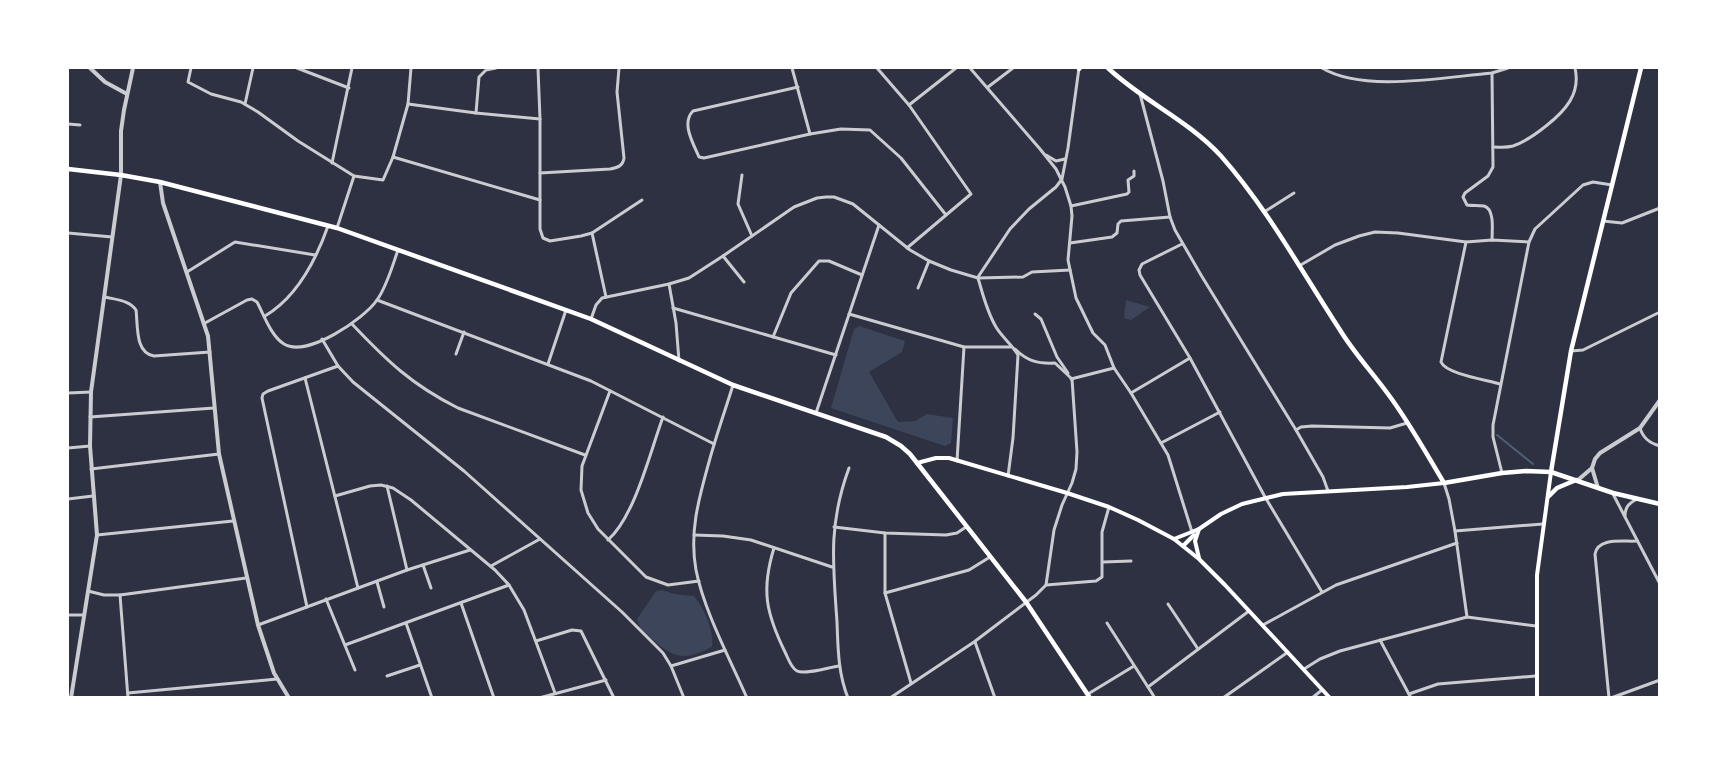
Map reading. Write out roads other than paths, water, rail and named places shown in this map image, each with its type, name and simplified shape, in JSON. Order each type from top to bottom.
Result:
[{"type":"main road","points":[[1108,68],[1140,94],[1183,122],[1203,139],[1235,173],[1299,266],[1340,331],[1390,395],[1444,484]]},
{"type":"main road","points":[[1537,698],[1537,574],[1551,472],[1571,351],[1641,68]]},
{"type":"main road","points":[[68,170],[121,174],[160,182],[337,228],[590,319],[733,385],[886,437],[901,446],[917,463],[1026,602],[1089,696]]},
{"type":"main road","points":[[917,463],[936,458],[948,458],[1067,493],[1109,507],[1174,539],[1199,559],[1250,610],[1330,698]]},
{"type":"main road","points":[[1174,539],[1199,529],[1231,509],[1265,497],[1444,484],[1502,473],[1526,471],[1551,472],[1613,493],[1660,504]]},
{"type":"main road","points":[[1549,496],[1557,488],[1578,480]]},
{"type":"main road","points":[[1183,546],[1199,529]]},
{"type":"main road","points":[[1199,529],[1195,541],[1199,559]]},
{"type":"street","points":[[90,68],[105,82],[127,94]]},
{"type":"street","points":[[72,698],[97,535],[90,446],[91,392],[121,174],[121,131],[133,68]]},
{"type":"street","points":[[192,68],[188,82],[211,94],[245,104],[298,142],[354,176],[383,180],[393,156],[408,104],[411,68]]},
{"type":"street","points":[[245,104],[253,68]]},
{"type":"street","points":[[300,68],[349,88]]},
{"type":"street","points":[[332,162],[352,68]]},
{"type":"street","points":[[476,113],[479,77],[486,70],[496,68]]},
{"type":"street","points":[[538,68],[540,228],[542,236],[547,240],[563,240],[592,233],[642,200]]},
{"type":"street","points":[[540,173],[610,169],[620,166],[624,158],[617,92],[619,68]]},
{"type":"street","points":[[792,68],[810,134]]},
{"type":"street","points":[[877,68],[908,105],[971,194],[907,248]]},
{"type":"street","points":[[908,105],[956,68]]},
{"type":"street","points":[[970,68],[1040,149],[1062,179],[1071,206],[1068,260],[1077,302],[1093,333],[1105,345],[1114,368],[1168,455],[1192,532]]},
{"type":"street","points":[[988,87],[1013,68]]},
{"type":"street","points":[[978,278],[1010,229],[1029,209],[1056,187],[1062,179],[1080,68]]},
{"type":"street","points":[[1322,68],[1347,78],[1388,81],[1492,73],[1508,68]]},
{"type":"street","points":[[1493,147],[1507,147],[1528,139],[1564,111],[1573,98],[1577,80],[1575,68]]},
{"type":"street","points":[[1492,73],[1493,147],[1491,173],[1465,193],[1463,197],[1467,206],[1484,206],[1489,210],[1492,218],[1492,240]]},
{"type":"street","points":[[798,88],[693,111],[688,116],[687,123],[699,157],[704,158],[810,134],[841,129],[870,130],[901,158],[946,215]]},
{"type":"street","points":[[1140,94],[1163,180],[1170,217],[1182,244],[1296,430],[1323,477],[1328,491]]},
{"type":"street","points":[[408,104],[476,113],[540,118]]},
{"type":"street","points":[[68,124],[80,125]]},
{"type":"street","points":[[1040,149],[1056,161],[1066,159]]},
{"type":"street","points":[[393,156],[540,200]]},
{"type":"street","points":[[1071,206],[1127,194],[1129,192],[1128,180],[1134,176],[1134,171]]},
{"type":"street","points":[[742,175],[738,204],[752,236]]},
{"type":"street","points":[[337,228],[354,176]]},
{"type":"street","points":[[160,182],[163,203],[205,323],[210,352],[219,454],[246,578],[258,625],[277,679],[288,698]]},
{"type":"street","points":[[1502,473],[1492,429],[1528,242],[1535,229],[1583,185],[1593,182],[1612,185]]},
{"type":"street","points":[[1263,212],[1294,193]]},
{"type":"street","points":[[590,319],[598,301],[606,297],[689,278],[794,207],[817,198],[826,197],[834,197],[853,204],[907,248],[929,261],[978,278],[1023,277],[1032,272],[1070,270]]},
{"type":"street","points":[[1602,221],[1622,223],[1660,208]]},
{"type":"street","points":[[1070,243],[1112,237],[1117,234],[1118,224],[1121,221],[1170,217]]},
{"type":"street","points":[[816,413],[879,225]]},
{"type":"street","points":[[265,316],[287,299],[315,255],[328,226]]},
{"type":"street","points":[[1299,266],[1335,245],[1375,232],[1398,233],[1466,242],[1492,240],[1528,242]]},
{"type":"street","points":[[68,233],[112,237]]},
{"type":"street","points":[[592,233],[606,297]]},
{"type":"street","points":[[187,272],[235,242],[315,255]]},
{"type":"street","points":[[1466,242],[1441,362],[1442,366],[1448,370],[1500,384]]},
{"type":"street","points":[[1182,244],[1145,262],[1139,270],[1140,275],[1190,358],[1265,497],[1322,592]]},
{"type":"street","points":[[205,323],[250,299],[257,302],[277,338],[287,346],[301,346],[322,340],[352,324],[368,311],[377,300],[390,274],[398,250]]},
{"type":"street","points":[[724,256],[744,282]]},
{"type":"street","points":[[773,337],[791,293],[819,261],[828,261],[862,275]]},
{"type":"street","points":[[918,288],[929,261]]},
{"type":"street","points":[[978,278],[992,319],[1011,347]]},
{"type":"street","points":[[669,284],[679,361]]},
{"type":"street","points":[[105,297],[128,302],[134,306],[140,346],[148,354],[154,356],[210,352]]},
{"type":"street","points":[[377,300],[548,364],[610,391],[714,444]]},
{"type":"street","points":[[673,308],[836,355]]},
{"type":"street","points":[[548,364],[566,310]]},
{"type":"street","points":[[1571,351],[1583,350],[1660,312]]},
{"type":"street","points":[[849,314],[964,347],[1011,347],[1031,361],[1041,364],[1055,363],[1072,379]]},
{"type":"street","points":[[890,698],[974,642],[1036,595],[1046,585],[1054,530],[1074,476],[1077,452],[1072,379],[1057,358],[1041,319],[1035,314]]},
{"type":"street","points":[[352,324],[395,368],[412,382],[438,398],[458,408],[585,455]]},
{"type":"street","points":[[456,354],[464,332]]},
{"type":"street","points":[[322,340],[338,366],[360,388],[464,471],[622,612],[658,647],[671,666],[684,698]]},
{"type":"street","points":[[958,461],[964,347]]},
{"type":"street","points":[[1008,476],[1013,438],[1018,364],[1018,355],[1015,349]]},
{"type":"street","points":[[1131,393],[1190,358]]},
{"type":"street","points":[[307,607],[262,396],[268,391],[338,366]]},
{"type":"street","points":[[1072,379],[1114,368]]},
{"type":"street","points":[[304,378],[358,588]]},
{"type":"street","points":[[733,385],[698,499],[694,551],[699,581],[747,698]]},
{"type":"street","points":[[610,391],[585,455],[581,477],[584,503],[594,524],[640,573],[662,584],[675,585],[699,581]]},
{"type":"street","points":[[68,393],[91,392]]},
{"type":"street","points":[[1578,480],[1592,468],[1595,459],[1600,453],[1640,428],[1660,400]]},
{"type":"street","points":[[90,417],[214,408]]},
{"type":"street","points":[[1161,443],[1220,412]]},
{"type":"street","points":[[608,540],[621,526],[630,510],[662,417]]},
{"type":"street","points":[[1296,430],[1301,427],[1312,426],[1390,428],[1407,423]]},
{"type":"street","points":[[1640,428],[1647,440],[1660,446]]},
{"type":"street","points":[[68,448],[90,446]]},
{"type":"street","points":[[91,469],[219,454]]},
{"type":"street","points":[[848,468],[839,494],[834,527],[832,566],[839,666],[848,698]]},
{"type":"street","points":[[1592,468],[1598,488]]},
{"type":"street","points":[[1444,484],[1455,531],[1467,617]]},
{"type":"street","points":[[335,496],[370,486],[387,486],[410,500],[491,566],[509,586],[524,610],[555,694]]},
{"type":"street","points":[[387,486],[407,570]]},
{"type":"street","points":[[1613,493],[1659,582]]},
{"type":"street","points":[[68,499],[93,496]]},
{"type":"street","points":[[1626,520],[1626,508],[1636,499]]},
{"type":"street","points":[[1046,585],[1098,580],[1103,575],[1102,532],[1109,507]]},
{"type":"street","points":[[97,535],[233,520]]},
{"type":"street","points":[[1455,531],[1543,524]]},
{"type":"street","points":[[834,527],[949,535],[957,533],[966,527]]},
{"type":"street","points":[[885,532],[885,593],[910,683]]},
{"type":"street","points":[[694,535],[739,538],[832,566]]},
{"type":"street","points":[[491,566],[540,539]]},
{"type":"street","points":[[1637,541],[1606,542],[1598,545],[1596,548],[1595,554],[1610,698],[1660,680]]},
{"type":"street","points":[[1263,625],[1322,592],[1370,572],[1457,543]]},
{"type":"street","points":[[774,548],[768,567],[766,598],[777,636],[791,665],[795,670],[802,672],[839,666]]},
{"type":"street","points":[[258,625],[407,570],[470,550]]},
{"type":"street","points":[[885,593],[970,570],[990,557]]},
{"type":"street","points":[[1103,562],[1131,561]]},
{"type":"street","points":[[424,565],[431,588]]},
{"type":"street","points":[[88,590],[104,595],[120,595],[246,578]]},
{"type":"street","points":[[377,582],[384,607]]},
{"type":"street","points":[[345,645],[509,586]]},
{"type":"street","points":[[120,595],[128,695],[277,679]]},
{"type":"street","points":[[326,600],[355,670]]},
{"type":"street","points":[[461,603],[494,698]]},
{"type":"street","points":[[1168,604],[1198,649]]},
{"type":"street","points":[[1148,687],[1250,610]]},
{"type":"street","points":[[68,615],[84,615]]},
{"type":"street","points":[[1304,669],[1332,653],[1467,617],[1536,626]]},
{"type":"street","points":[[406,623],[432,698]]},
{"type":"street","points":[[1107,623],[1155,698]]},
{"type":"street","points":[[536,641],[572,630],[581,631],[614,698]]},
{"type":"street","points":[[1380,640],[1410,696],[1438,684],[1536,676]]},
{"type":"street","points":[[974,642],[995,698]]},
{"type":"street","points":[[671,666],[726,650]]},
{"type":"street","points":[[1223,698],[1288,652]]},
{"type":"street","points":[[388,676],[420,665]]},
{"type":"street","points":[[1089,696],[1134,666]]},
{"type":"street","points":[[539,698],[606,680]]},
{"type":"street","points":[[1312,698],[1323,690]]},
{"type":"waterway","points":[[1497,435],[1533,464]]}]
